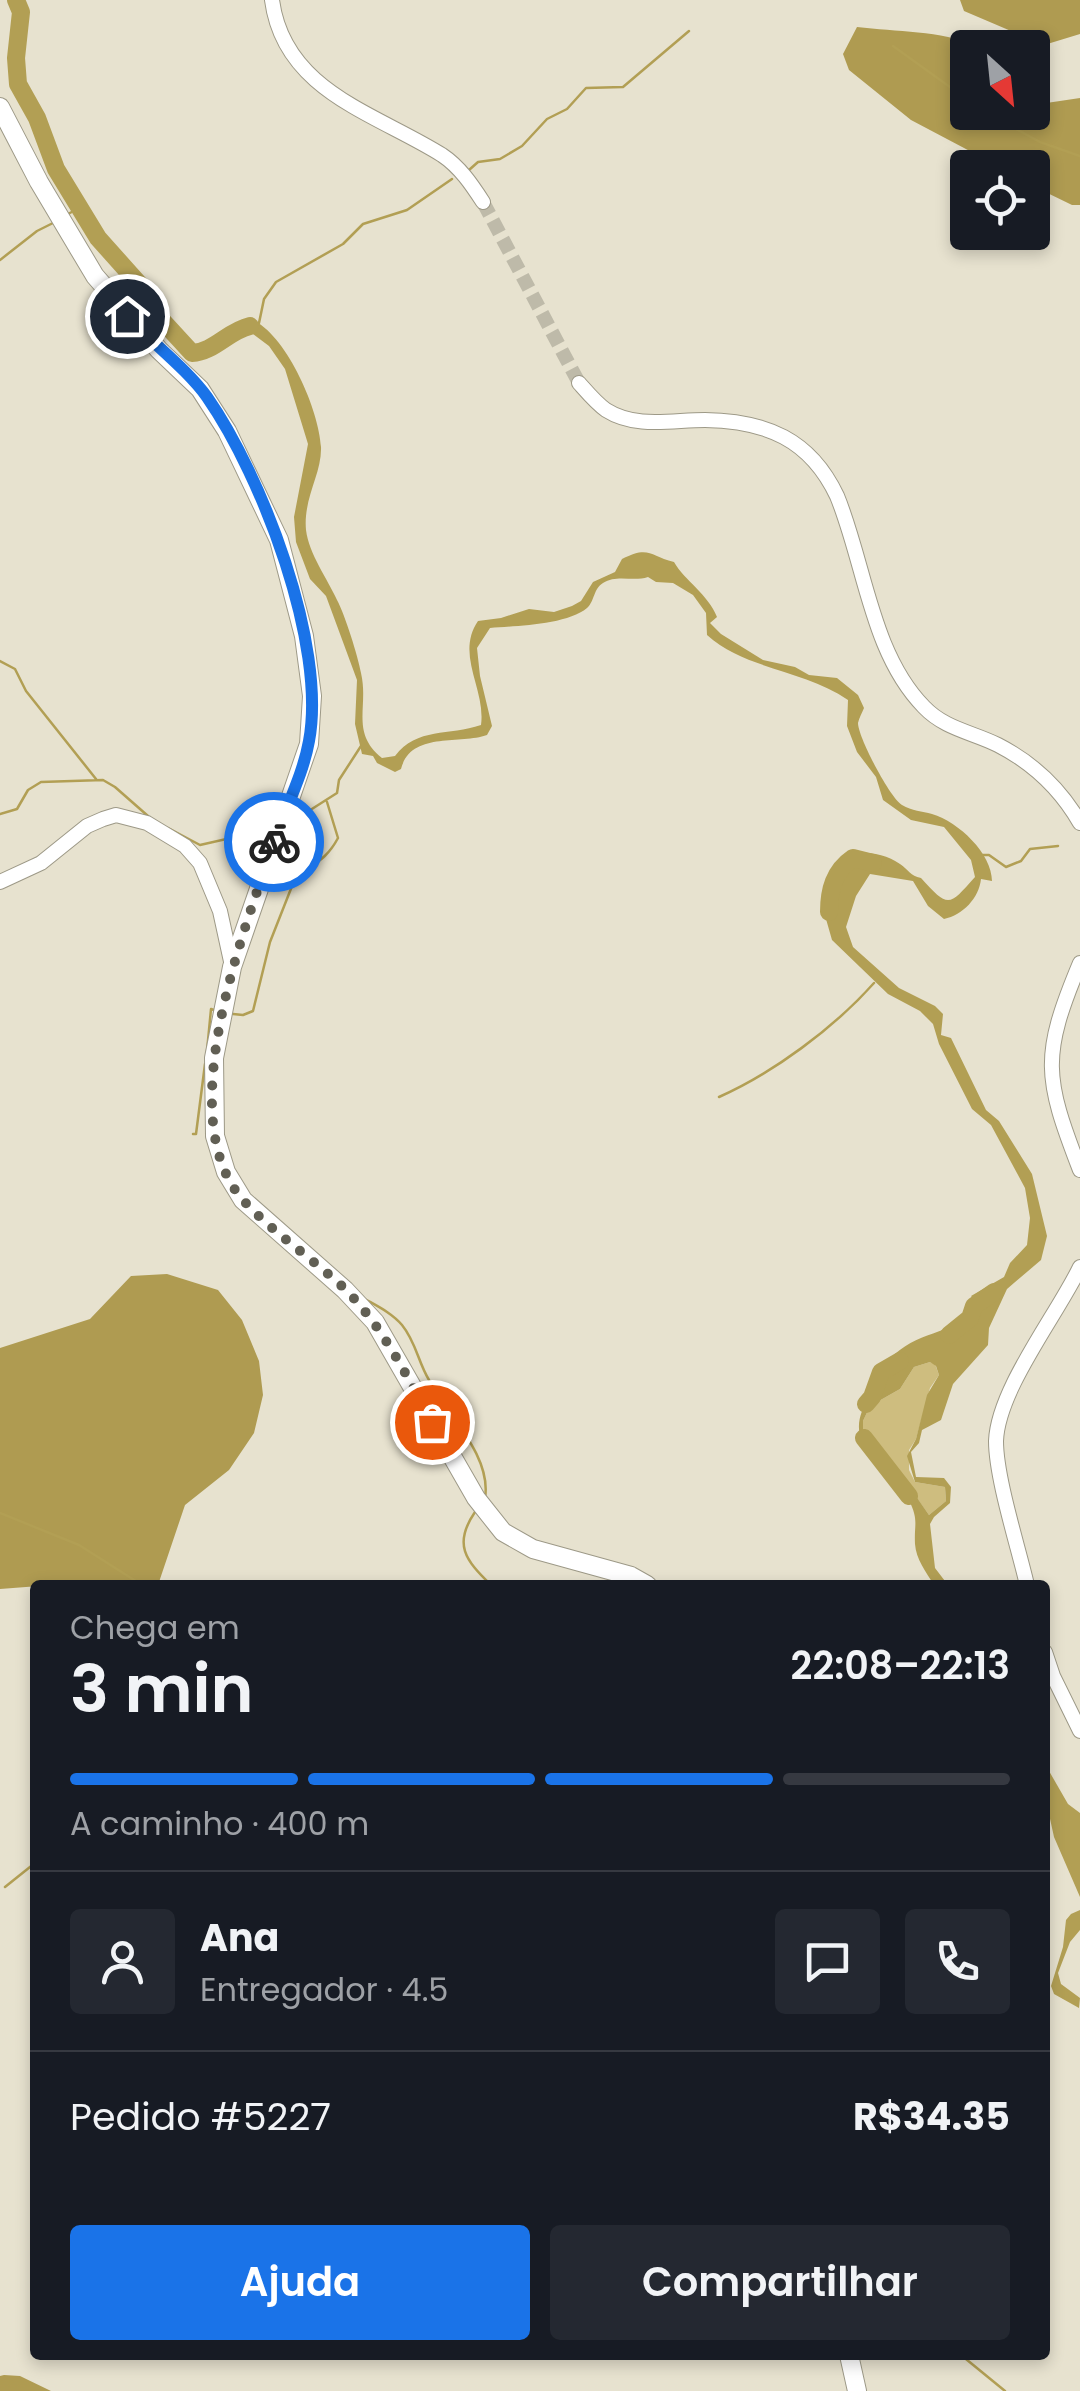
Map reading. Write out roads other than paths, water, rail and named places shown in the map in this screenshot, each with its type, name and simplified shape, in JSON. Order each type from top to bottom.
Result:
[{"type":"main road","points":[[0,107],[57,215],[95,276],[207,398],[245,468],[286,561],[304,636],[312,696],[309,744],[232,967],[214,1058],[215,1136],[233,1186],[243,1200],[345,1290],[375,1322],[468,1484],[503,1532],[533,1549],[638,1580]]},
{"type":"main road","points":[[850,2360],[857,2391]]},
{"type":"street","points":[[272,0],[285,46],[310,78],[328,93],[442,156],[460,170],[483,202]]},
{"type":"street","points":[[579,383],[605,410],[618,416],[657,424],[705,420],[768,427],[803,450],[838,496],[887,648],[910,692],[942,722],[1000,746],[1033,768],[1065,798],[1080,824]]},
{"type":"street","points":[[0,882],[41,863],[88,826],[116,815],[130,817],[185,846],[200,863],[220,911],[232,967]]},
{"type":"street","points":[[1080,963],[1057,1020],[1050,1069],[1060,1115],[1080,1170]]},
{"type":"street","points":[[1026,1580],[998,1457],[998,1431],[1014,1386],[1080,1267]]},
{"type":"street","points":[[1050,1667],[1080,1731]]},
{"type":"waterway","points":[[16,0],[21,12],[16,58],[18,84],[37,118],[56,169],[98,238],[192,353],[250,326]]},
{"type":"waterway","points":[[469,170],[478,162],[500,159],[522,146],[547,119],[567,109],[586,88],[623,87],[689,31]]},
{"type":"waterway","points":[[893,46],[950,87]]},
{"type":"waterway","points":[[1018,130],[1080,156]]},
{"type":"waterway","points":[[259,323],[264,299],[276,282],[343,244],[363,224],[407,210],[452,179]]},
{"type":"waterway","points":[[68,214],[81,207]]},
{"type":"waterway","points":[[0,260],[55,222]]},
{"type":"waterway","points":[[0,661],[15,669],[26,691],[96,779]]},
{"type":"waterway","points":[[293,821],[337,793],[339,780],[361,746]]},
{"type":"waterway","points":[[0,814],[17,809],[28,790],[41,782],[103,780],[148,816]]},
{"type":"waterway","points":[[233,1014],[253,1011],[270,942],[294,881],[327,854],[338,838],[327,802]]},
{"type":"waterway","points":[[168,828],[200,845],[270,829]]},
{"type":"waterway","points":[[982,855],[989,855],[1006,867],[1021,861],[1030,849],[1058,846]]},
{"type":"waterway","points":[[829,912],[832,889],[841,869],[853,858],[873,863]]},
{"type":"waterway","points":[[719,1097],[802,1048],[874,983]]},
{"type":"waterway","points":[[207,1051],[211,1009],[214,1010]]},
{"type":"waterway","points":[[193,1134],[205,1064]]},
{"type":"waterway","points":[[949,1335],[970,1318],[974,1306],[994,1292]]},
{"type":"waterway","points":[[363,1298],[394,1317],[407,1332],[429,1380],[475,1451],[482,1467],[485,1498]]},
{"type":"waterway","points":[[866,1404],[881,1372],[900,1361]]},
{"type":"waterway","points":[[864,1438],[909,1496]]},
{"type":"waterway","points":[[475,1512],[465,1533],[465,1551],[486,1580]]},
{"type":"waterway","points":[[0,1513],[79,1545],[134,1580]]},
{"type":"waterway","points":[[5,1887],[30,1867]]},
{"type":"waterway","points":[[967,2360],[1005,2391]]},
{"type":"tunnel","points":[[483,202],[579,383]]}]
